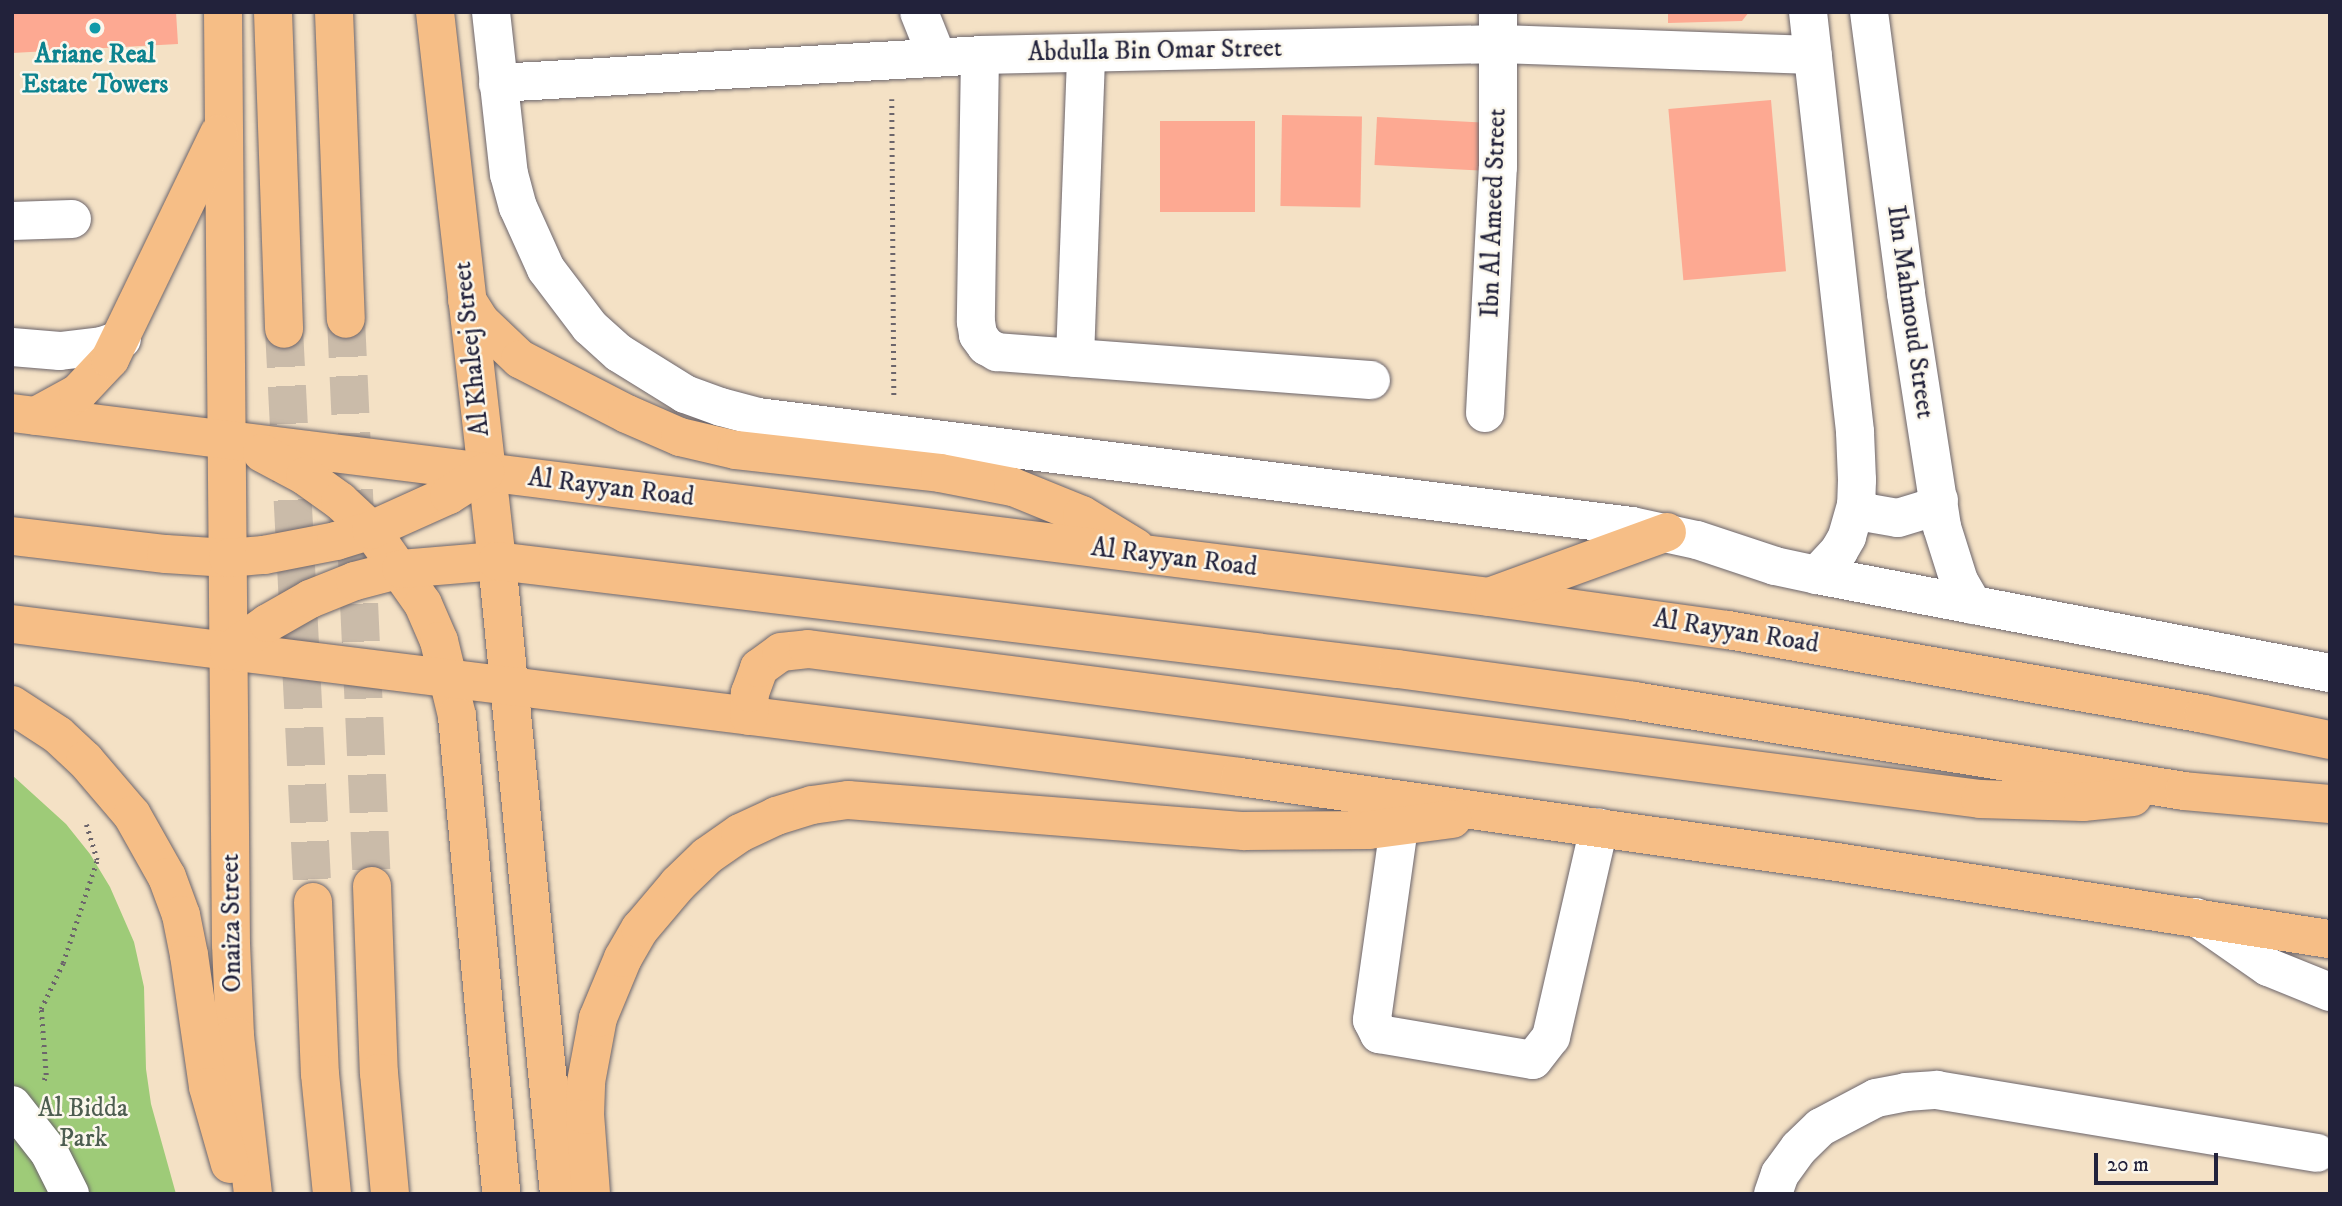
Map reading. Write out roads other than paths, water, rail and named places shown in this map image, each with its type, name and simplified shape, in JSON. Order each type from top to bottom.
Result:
[{"type":"main road","points":[[223,12],[229,651]]},
{"type":"main road","points":[[273,12],[284,329]]},
{"type":"main road","points":[[334,12],[346,319]]},
{"type":"main road","name":"Al Khaleej Street","points":[[435,12],[509,686]]},
{"type":"main road","points":[[24,414],[78,393],[110,359],[224,124]]},
{"type":"main road","points":[[467,300],[481,323],[520,359],[671,433],[736,450],[940,473],[1013,487],[1082,514],[1144,554]]},
{"type":"main road","name":"Al Rayyan Road","points":[[24,414],[1489,597],[1856,650],[2330,740]]},
{"type":"main road","points":[[227,440],[267,455],[305,476],[340,501],[371,530],[401,569],[423,604],[451,680],[502,1194]]},
{"type":"main road","points":[[12,536],[110,549],[228,558],[301,549],[371,530],[439,500],[485,472]]},
{"type":"main road","points":[[1489,597],[1667,532]]},
{"type":"main road","points":[[229,651],[268,623],[310,599],[355,582],[401,569],[497,561],[1384,667],[1634,701],[2184,791],[2330,804]]},
{"type":"main road","points":[[12,624],[1240,777],[1599,827],[2330,939]]},
{"type":"main road","points":[[749,716],[750,693],[759,668],[781,652],[808,649],[1980,799],[2083,802],[2184,791]]},
{"type":"main road","name":"Onaiza Street","points":[[229,651],[234,1009],[243,1127],[253,1194]]},
{"type":"main road","points":[[509,686],[559,1194]]},
{"type":"main road","points":[[12,705],[58,735],[85,760],[132,815],[167,877],[181,915],[189,955],[208,1087],[240,1194]]},
{"type":"main road","points":[[592,1194],[585,1115],[586,1082],[598,1018],[623,958],[640,929],[706,856],[740,833],[776,816],[836,802],[885,801],[1244,831],[1307,833],[1399,827],[1491,812]]},
{"type":"main road","points":[[372,886],[379,1073],[390,1194]]},
{"type":"main road","points":[[313,902],[320,1074],[332,1194]]},
{"type":"street","points":[[491,12],[509,174],[518,207],[546,269],[567,299],[609,344],[651,375],[685,394],[758,416],[1667,532],[1775,566],[1817,575],[2330,673]]},
{"type":"street","points":[[919,12],[937,57]]},
{"type":"street","points":[[1808,12],[1855,432],[1856,505],[1839,551],[1817,575]]},
{"type":"street","name":"Ibn Mahmoud Street","points":[[1869,12],[1906,294],[1939,500],[1949,554],[1973,605]]},
{"type":"street","name":"Abdulla Bin Omar Street","points":[[498,83],[937,57],[1086,53],[1499,28],[1813,55]]},
{"type":"street","name":"Ibn Al Ameed Street","points":[[1485,414],[1496,208],[1499,28]]},
{"type":"street","points":[[1075,358],[1086,53]]},
{"type":"street","points":[[980,55],[976,322],[978,335],[986,346],[998,352],[1371,380]]},
{"type":"street","points":[[12,221],[72,219]]},
{"type":"street","points":[[12,347],[60,351],[102,346],[122,339]]},
{"type":"street","points":[[1856,505],[1869,513],[1898,517],[1927,509],[1939,500]]},
{"type":"street","points":[[1399,827],[1372,1020],[1379,1034],[1532,1060],[1551,1037],[1599,827]]},
{"type":"street","points":[[2196,917],[2268,967],[2330,992]]},
{"type":"street","points":[[1773,1194],[1780,1174],[1821,1127],[1876,1098],[1906,1092],[1937,1090],[2317,1153]]},
{"type":"street","points":[[19,1112],[49,1152],[70,1194]]},
{"type":"tunnel","points":[[346,319],[372,886]]},
{"type":"tunnel","points":[[284,329],[313,902]]},
{"type":"place","name":"Ariane Real Estate Towers","points":[[95,28]]},
{"type":"park label","name":"Al Bidda Park","points":[[83,1124]]}]
